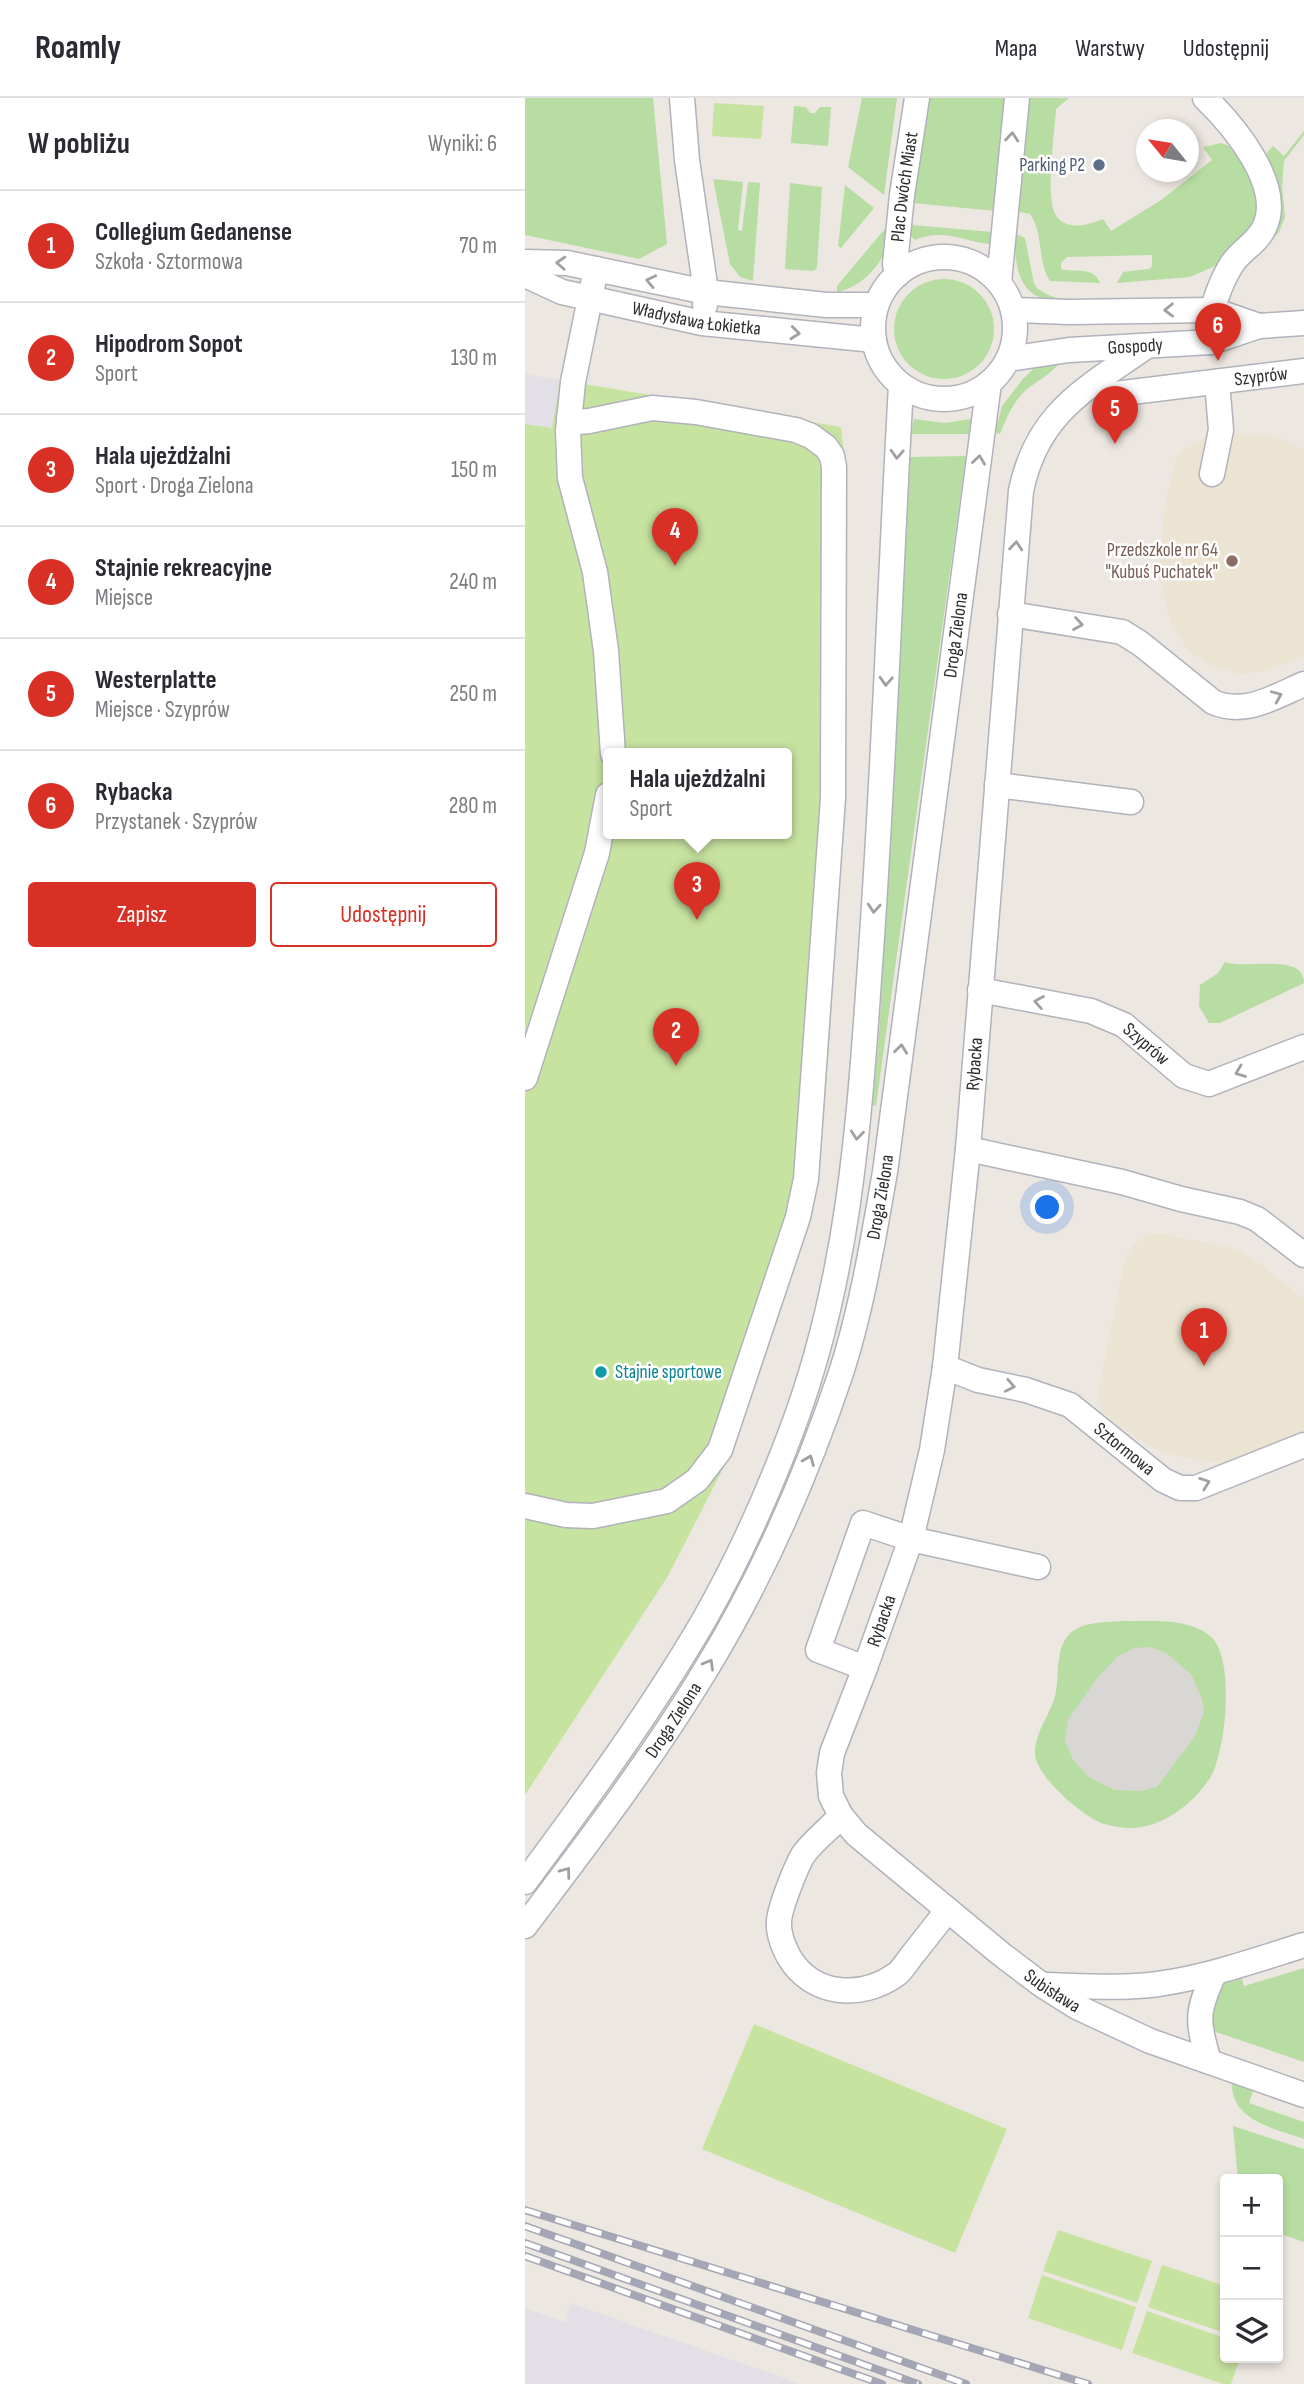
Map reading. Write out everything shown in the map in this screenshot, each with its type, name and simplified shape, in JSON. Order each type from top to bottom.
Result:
[{"type":"street","points":[[682,98],[687,160],[706,292],[702,323]]},
{"type":"street","name":"Plac Dwóch Miast","points":[[897,275],[895,264],[902,195],[917,98]]},
{"type":"street","points":[[999,282],[1017,98]]},
{"type":"street","points":[[1205,98],[1222,114],[1251,154],[1268,198],[1268,217],[1263,229],[1232,264],[1213,310],[1211,342]]},
{"type":"street","points":[[938,257],[961,258],[982,267],[999,282],[1008,295],[1013,310],[1014,344],[1008,359],[989,383],[973,393],[955,399],[927,397],[901,386],[883,365],[874,340],[876,305],[884,288],[916,262],[938,257]]},
{"type":"street","name":"Władysława Łokietka","points":[[525,262],[567,263],[706,292],[826,305],[876,305]]},
{"type":"street","points":[[596,269],[573,382],[568,432],[570,478],[595,572],[606,650],[613,748]]},
{"type":"street","name":"Władysława Łokietka","points":[[525,275],[562,292],[702,323],[874,340]]},
{"type":"street","name":"Gospody","points":[[1013,310],[1213,310],[1259,326]]},
{"type":"street","name":"Gospody","points":[[1008,359],[1069,349],[1211,342],[1259,326],[1304,323]]},
{"type":"street","name":"Rybacka","points":[[841,1816],[831,1796],[829,1773],[832,1753],[911,1539],[932,1450],[945,1367],[968,1149],[1010,614],[1025,471],[1035,449],[1063,407],[1099,378],[1147,346]]},
{"type":"street","name":"Szyprów","points":[[1115,394],[1304,371]]},
{"type":"street","name":"Szyprów","points":[[1212,474],[1221,430],[1217,382]]},
{"type":"street","name":"Droga Zielona","points":[[525,1926],[598,1829],[705,1671],[775,1541],[810,1458],[841,1372],[869,1260],[885,1172],[989,383]]},
{"type":"street","name":"Droga Zielona","points":[[525,1882],[642,1718],[704,1619],[758,1514],[791,1432],[830,1301],[851,1190],[859,1124],[875,890],[901,386]]},
{"type":"street","points":[[525,1506],[566,1515],[593,1516],[667,1501],[697,1480],[720,1450],[798,1217],[806,1179],[833,798],[834,467],[832,456],[826,447],[811,436],[796,430],[695,412],[652,408],[589,421],[578,422],[569,418]]},
{"type":"street","points":[[1010,614],[1122,632],[1213,702],[1225,707],[1251,707],[1304,684]]},
{"type":"street","points":[[997,785],[1131,802]]},
{"type":"street","points":[[525,1078],[597,853],[603,821]]},
{"type":"street","name":"Szyprów","points":[[980,990],[1091,1011],[1107,1017],[1124,1025],[1184,1076],[1209,1084],[1304,1047]]},
{"type":"street","points":[[968,1149],[1122,1182],[1240,1212],[1257,1219],[1304,1255]]},
{"type":"street","name":"Sztormowa","points":[[945,1367],[978,1380],[1026,1390],[1070,1405],[1163,1480],[1179,1488],[1196,1488],[1304,1444]]},
{"type":"street","points":[[865,1668],[818,1650],[863,1523],[911,1539],[1038,1567]]},
{"type":"street","points":[[841,1816],[804,1855],[791,1882],[779,1920],[780,1937],[795,1967],[809,1979],[828,1988],[846,1992],[874,1987],[898,1973],[947,1911]]},
{"type":"street","name":"Subisława","points":[[841,1816],[877,1853],[947,1911],[1042,1985],[1077,2007],[1150,2041],[1304,2095]]},
{"type":"street","points":[[1042,1985],[1135,1986],[1213,1974],[1304,1945]]},
{"type":"street","points":[[1209,2061],[1200,2031],[1199,2012],[1213,1974]]},
{"type":"shaded area","points":[[525,374],[560,380],[552,428],[525,424]]},
{"type":"shaded area","name":"Przedszkole nr 64 \"Kubuś Puchatek\"","points":[[1210,436],[1273,436],[1304,449],[1304,657],[1262,671],[1239,674],[1213,667],[1190,652],[1172,627],[1159,577],[1164,511],[1175,462],[1181,452],[1195,443]]},
{"type":"shaded area","points":[[1157,1233],[1234,1248],[1260,1264],[1304,1299],[1304,1430],[1240,1460],[1220,1464],[1180,1457],[1155,1449],[1102,1412],[1098,1392],[1124,1263],[1132,1246],[1148,1235]]},
{"type":"shaded area","points":[[1151,1647],[1166,1653],[1191,1674],[1202,1699],[1204,1712],[1195,1736],[1157,1787],[1140,1791],[1115,1790],[1090,1778],[1073,1760],[1065,1741],[1068,1720],[1097,1678],[1118,1656],[1134,1648]]},
{"type":"shaded area","points":[[570,2303],[801,2384],[525,2384],[525,2308],[565,2322]]},
{"type":"green space","points":[[525,98],[653,98],[667,244],[639,259],[525,235]]},
{"type":"green space","points":[[862,98],[897,98],[884,195],[848,167]]},
{"type":"green space","points":[[925,98],[1008,98],[996,211],[912,203]]},
{"type":"green space","points":[[1025,98],[1069,98],[1056,109],[1051,165],[1053,209],[1062,221],[1079,226],[1103,219],[1111,231],[1161,200],[1184,182],[1199,182],[1199,170],[1212,160],[1203,147],[1221,143],[1229,146],[1248,170],[1255,188],[1257,217],[1220,264],[1190,277],[1117,283],[1123,272],[1149,269],[1152,266],[1152,255],[1067,257],[1061,263],[1061,269],[1089,272],[1100,283],[1050,281],[1043,265],[1037,230],[1030,214],[1015,211]]},
{"type":"green space","points":[[714,103],[764,106],[761,139],[712,136]]},
{"type":"green space","points":[[794,106],[806,107],[810,113],[815,113],[820,107],[831,107],[828,146],[791,143]]},
{"type":"green space","points":[[1304,131],[1304,135],[1284,161],[1282,186],[1285,217],[1279,232],[1251,262],[1246,262],[1251,256],[1268,151],[1273,146],[1284,156]]},
{"type":"green space","points":[[713,179],[743,182],[738,230],[742,231],[748,182],[760,183],[753,281],[740,277],[730,264]]},
{"type":"green space","points":[[790,183],[822,187],[817,268],[814,271],[785,269]]},
{"type":"green space","points":[[845,185],[874,208],[841,248],[838,246]]},
{"type":"green space","points":[[889,224],[886,247],[879,263],[860,282],[837,292],[837,286]]},
{"type":"green space","points":[[912,225],[992,232],[992,241],[989,244],[944,235],[915,240],[911,236]]},
{"type":"green space","points":[[1015,233],[1025,238],[1037,288],[1060,299],[1043,298],[1027,288],[1016,261]]},
{"type":"green space","points":[[944,279],[972,287],[986,301],[994,329],[986,357],[972,371],[944,379],[916,371],[902,357],[894,329],[902,301],[916,287]]},
{"type":"green space","points":[[1059,363],[1021,395],[1000,434],[995,433],[1002,406],[1022,380],[1034,368],[1043,364]]},
{"type":"green space","points":[[560,380],[841,427],[844,453],[845,757],[825,1102],[813,1208],[731,1453],[668,1576],[525,1795],[525,424],[552,428]]},
{"type":"green space","points":[[914,419],[945,423],[972,421],[970,434],[911,434]]},
{"type":"green space","points":[[966,456],[876,1106],[873,1105],[880,1020],[910,457]]},
{"type":"green space","points":[[1225,962],[1284,965],[1301,974],[1304,983],[1220,1023],[1209,1023],[1199,1006],[1200,985],[1218,973]]},
{"type":"green space","points":[[1123,1621],[1180,1623],[1201,1630],[1210,1636],[1218,1647],[1226,1683],[1224,1727],[1216,1766],[1210,1778],[1195,1797],[1166,1819],[1144,1827],[1132,1828],[1101,1823],[1070,1802],[1049,1782],[1036,1760],[1035,1751],[1055,1696],[1059,1659],[1067,1637],[1081,1626]]},
{"type":"green space","points":[[1304,1968],[1304,2062],[1210,2030],[1212,2002],[1222,1984],[1240,1973],[1244,1986]]},
{"type":"green space","points":[[754,2024],[1007,2129],[955,2253],[702,2149]]},
{"type":"green space","points":[[1232,2080],[1254,2088],[1249,2103],[1304,2122],[1304,2139],[1267,2126],[1246,2114],[1233,2094]]},
{"type":"green space","points":[[1233,2126],[1304,2149],[1304,2242],[1283,2235],[1283,2174],[1238,2174]]},
{"type":"green space","points":[[1058,2230],[1152,2261],[1137,2303],[1043,2271]]},
{"type":"green space","points":[[1162,2265],[1220,2284],[1220,2331],[1148,2307]]},
{"type":"green space","points":[[1042,2275],[1136,2307],[1122,2350],[1028,2318]]},
{"type":"green space","points":[[1147,2311],[1220,2336],[1220,2363],[1238,2363],[1231,2384],[1223,2384],[1132,2353]]},
{"type":"railway","points":[[525,2210],[1088,2384]]},
{"type":"railway","points":[[525,2226],[966,2384]]},
{"type":"railway","points":[[525,2243],[918,2384]]},
{"type":"railway","points":[[525,2256],[882,2384]]},
{"type":"place","name":"Parking P2","points":[[1099,165]]},
{"type":"place","name":"Rybacka","points":[[1218,361]]},
{"type":"place","name":"Westerplatte","points":[[1115,444]]},
{"type":"place","name":"Przedszkole nr 64 \"Kubuś Puchatek\"","points":[[1232,561]]},
{"type":"place","name":"Stajnie rekreacyjne","points":[[675,566]]},
{"type":"place","name":"Hala ujeżdżalni","points":[[697,920]]},
{"type":"place","name":"Hipodrom Sopot","points":[[676,1066]]},
{"type":"place","name":"Collegium Gedanense","points":[[1204,1366]]},
{"type":"place","name":"Stajnie sportowe","points":[[601,1372]]}]
